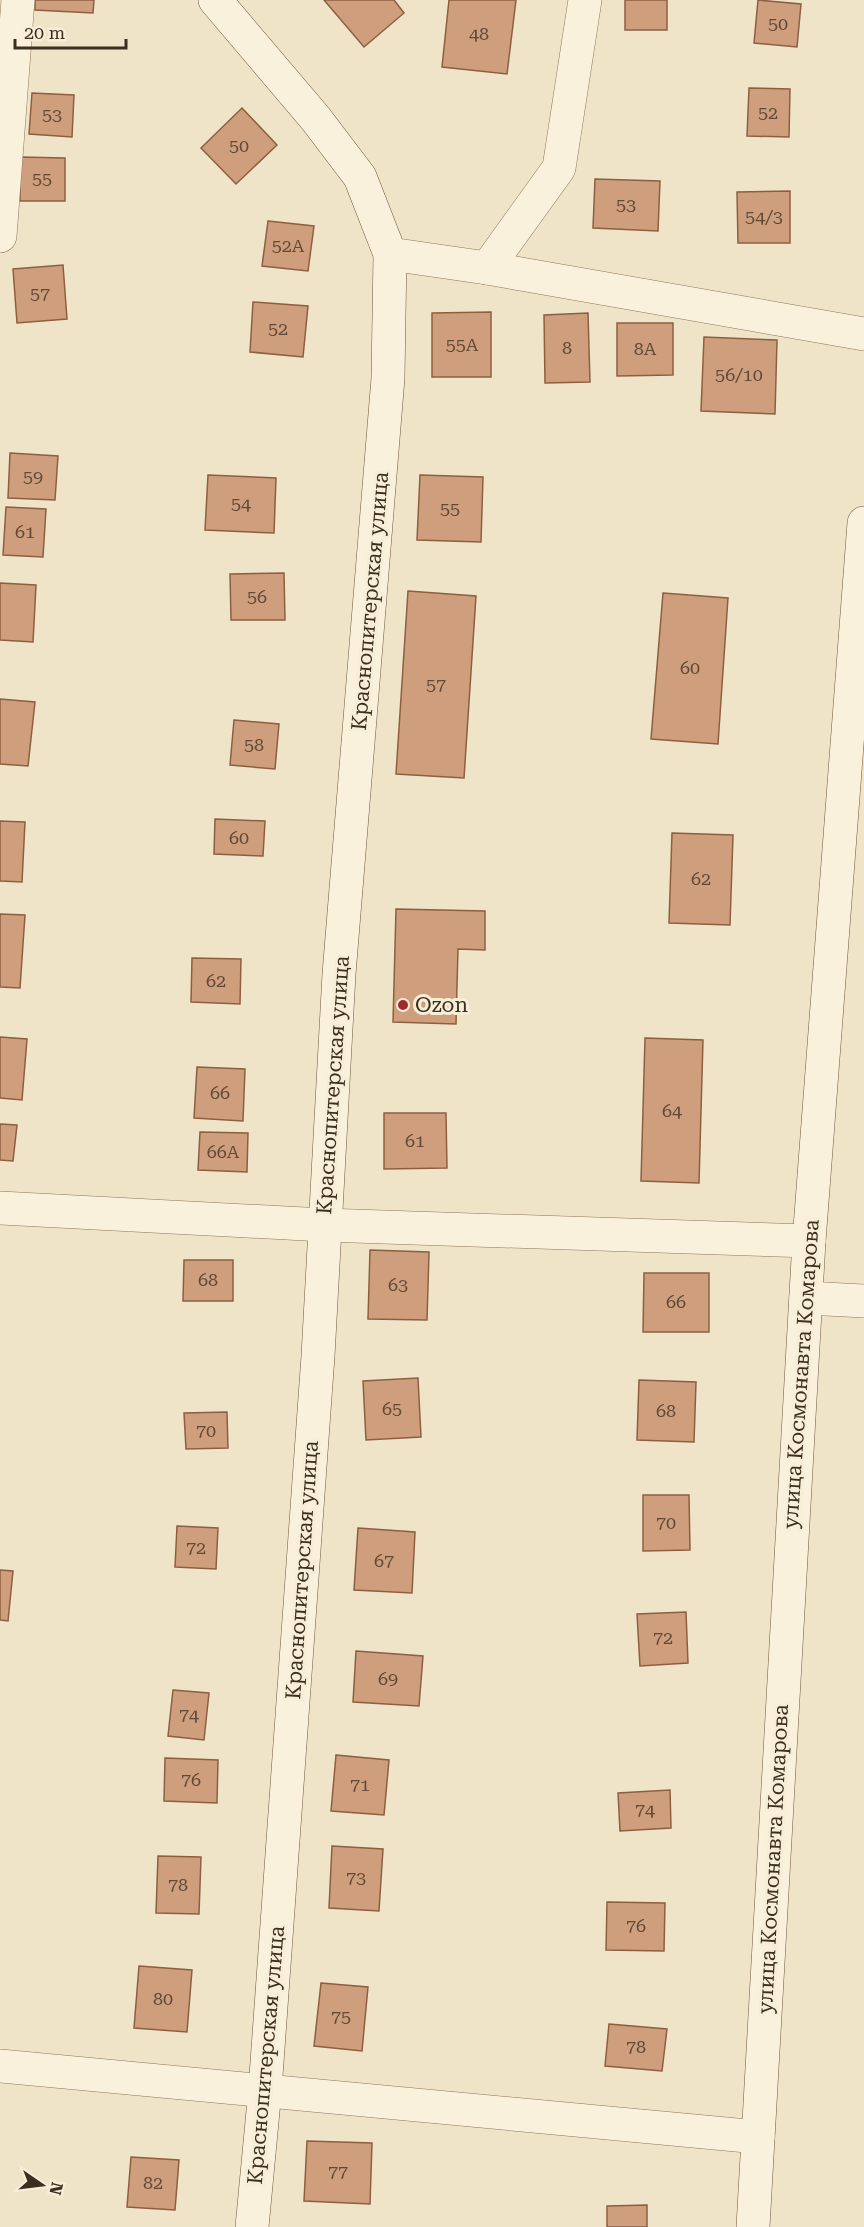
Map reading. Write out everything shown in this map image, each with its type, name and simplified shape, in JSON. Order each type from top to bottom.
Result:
[{"type":"main road","points":[[0,236],[18,0]]},
{"type":"main road","name":"Краснопитерская улица","points":[[215,0],[315,119],[360,177],[390,254],[388,378],[339,974],[317,1368],[265,2090],[252,2227]]},
{"type":"main road","points":[[487,268],[559,168],[585,0]]},
{"type":"main road","points":[[390,254],[487,268],[864,334]]},
{"type":"main road","name":"улица Космонавта Комарова","points":[[753,2227],[790,1542],[809,1241],[864,523]]},
{"type":"main road","points":[[0,1208],[324,1224],[809,1241]]},
{"type":"main road","points":[[806,1298],[864,1300]]},
{"type":"main road","points":[[0,2066],[758,2137]]},
{"type":"building","points":[[35,0],[94,0],[93,13],[35,10]]},
{"type":"building","points":[[324,0],[394,0],[404,13],[364,47]]},
{"type":"building","points":[[449,0],[516,0],[507,74],[442,67]]},
{"type":"building","points":[[625,0],[667,0],[667,30],[625,30]]},
{"type":"building","points":[[758,0],[801,4],[797,47],[754,43]]},
{"type":"building","points":[[749,88],[790,89],[789,137],[747,136]]},
{"type":"building","points":[[32,93],[74,95],[72,137],[29,134]]},
{"type":"building","points":[[242,108],[277,145],[236,184],[201,148]]},
{"type":"building","points":[[20,157],[65,158],[65,201],[20,201]]},
{"type":"building","points":[[595,179],[660,181],[658,231],[593,228]]},
{"type":"building","points":[[790,191],[790,243],[738,243],[737,192]]},
{"type":"building","points":[[268,221],[314,226],[308,271],[262,266]]},
{"type":"building","points":[[63,265],[67,319],[17,323],[13,269]]},
{"type":"building","points":[[253,302],[308,306],[303,357],[250,352]]},
{"type":"building","points":[[491,312],[491,377],[432,377],[432,313]]},
{"type":"building","points":[[588,313],[590,382],[545,383],[544,315]]},
{"type":"building","points":[[617,323],[673,323],[673,375],[617,376]]},
{"type":"building","points":[[704,337],[777,340],[775,414],[701,411]]},
{"type":"building","points":[[10,453],[58,456],[55,500],[8,498]]},
{"type":"building","points":[[208,475],[276,478],[274,533],[205,530]]},
{"type":"building","points":[[420,475],[483,477],[481,542],[417,540]]},
{"type":"building","points":[[6,507],[46,509],[43,557],[3,555]]},
{"type":"building","points":[[284,573],[285,620],[231,620],[230,574]]},
{"type":"building","points":[[0,583],[36,585],[33,642],[0,640]]},
{"type":"building","points":[[408,591],[476,596],[464,778],[396,774]]},
{"type":"building","points":[[663,593],[728,598],[718,744],[651,739]]},
{"type":"building","points":[[0,699],[35,702],[28,766],[0,764]]},
{"type":"building","points":[[234,720],[279,724],[275,769],[230,765]]},
{"type":"building","points":[[215,819],[265,821],[263,856],[214,854]]},
{"type":"building","points":[[0,821],[25,822],[22,882],[0,881]]},
{"type":"building","points":[[672,833],[733,835],[730,925],[669,923]]},
{"type":"building","points":[[396,909],[485,911],[485,950],[458,949],[456,1024],[393,1022]]},
{"type":"building","points":[[0,914],[25,915],[20,988],[0,987]]},
{"type":"building","points":[[192,958],[241,959],[240,1004],[191,1002]]},
{"type":"building","points":[[0,1037],[27,1039],[22,1100],[0,1098]]},
{"type":"building","points":[[645,1038],[703,1040],[699,1183],[641,1181]]},
{"type":"building","points":[[197,1067],[245,1069],[243,1121],[194,1118]]},
{"type":"building","points":[[384,1113],[446,1113],[447,1168],[384,1169]]},
{"type":"building","points":[[0,1124],[17,1125],[13,1161],[0,1160]]},
{"type":"building","points":[[200,1132],[248,1133],[247,1172],[198,1170]]},
{"type":"building","points":[[370,1250],[429,1252],[427,1320],[368,1319]]},
{"type":"building","points":[[184,1260],[233,1260],[233,1301],[183,1301]]},
{"type":"building","points":[[644,1273],[709,1273],[709,1332],[643,1332]]},
{"type":"building","points":[[418,1378],[421,1437],[366,1440],[363,1381]]},
{"type":"building","points":[[639,1380],[696,1382],[694,1442],[637,1440]]},
{"type":"building","points":[[227,1412],[228,1448],[186,1449],[184,1413]]},
{"type":"building","points":[[643,1495],[689,1495],[690,1550],[643,1551]]},
{"type":"building","points":[[177,1526],[218,1528],[216,1569],[175,1567]]},
{"type":"building","points":[[358,1528],[415,1532],[412,1593],[354,1590]]},
{"type":"building","points":[[0,1570],[13,1571],[8,1621],[0,1620]]},
{"type":"building","points":[[686,1612],[688,1663],[640,1666],[637,1614]]},
{"type":"building","points":[[356,1651],[423,1656],[419,1706],[353,1702]]},
{"type":"building","points":[[173,1690],[209,1693],[204,1740],[168,1736]]},
{"type":"building","points":[[336,1755],[389,1760],[384,1815],[331,1811]]},
{"type":"building","points":[[165,1758],[218,1760],[217,1803],[164,1801]]},
{"type":"building","points":[[670,1790],[671,1828],[620,1831],[618,1793]]},
{"type":"building","points":[[332,1846],[383,1849],[379,1911],[329,1908]]},
{"type":"building","points":[[158,1856],[201,1857],[199,1914],[156,1913]]},
{"type":"building","points":[[607,1902],[665,1903],[664,1951],[606,1950]]},
{"type":"building","points":[[139,1966],[192,1970],[187,2032],[134,2028]]},
{"type":"building","points":[[321,1983],[368,1987],[362,2051],[314,2046]]},
{"type":"building","points":[[609,2024],[667,2029],[662,2071],[605,2066]]},
{"type":"building","points":[[307,2141],[372,2143],[370,2204],[304,2201]]},
{"type":"building","points":[[131,2157],[179,2160],[175,2210],[127,2207]]},
{"type":"building","points":[[647,2205],[647,2227],[607,2227],[607,2206]]},
{"type":"place","name":"Ozon","points":[[403,1005]]}]
